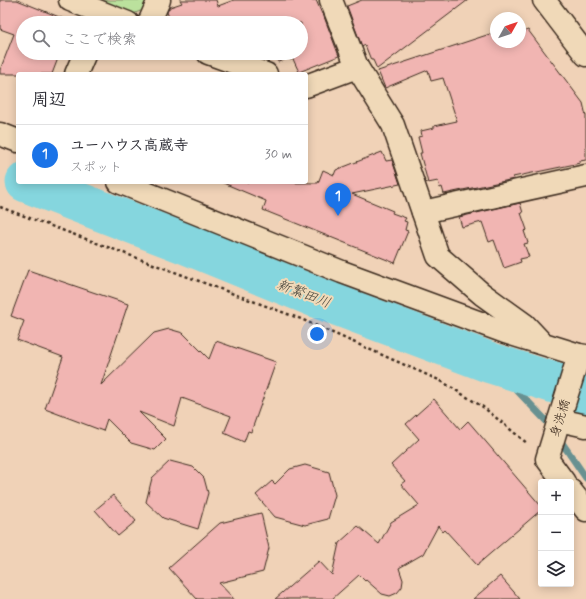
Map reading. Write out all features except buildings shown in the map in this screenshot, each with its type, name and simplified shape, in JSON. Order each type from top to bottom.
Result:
[{"type":"street","points":[[70,0],[96,16]]},
{"type":"street","points":[[152,16],[159,0]]},
{"type":"street","points":[[331,0],[357,66],[393,126],[438,256],[482,294],[525,325],[542,344]]},
{"type":"street","points":[[544,0],[586,55]]},
{"type":"street","points":[[77,72],[82,60]]},
{"type":"street","points":[[227,60],[260,72]]},
{"type":"street","points":[[308,85],[357,66]]},
{"type":"street","points":[[0,134],[16,140]]},
{"type":"street","points":[[423,212],[586,176]]},
{"type":"street","points":[[124,184],[342,272],[504,332],[583,355]]},
{"type":"street","name":"身洗橋","points":[[546,459],[583,355]]},
{"type":"street","points":[[559,420],[586,426]]},
{"type":"street","points":[[546,459],[562,479]]},
{"type":"street","points":[[574,495],[586,510]]},
{"type":"path","points":[[0,207],[301,320],[441,381],[483,407],[546,459]]},
{"type":"green space","points":[[98,0],[147,0],[143,10],[133,14]]},
{"type":"waterway","name":"新繁田川","points":[[31,184],[186,244],[318,298],[491,363],[586,393]]},
{"type":"waterway","points":[[491,363],[553,428]]},
{"type":"waterway","points":[[558,437],[586,478]]},
{"type":"place","name":"ユーハウス高蔵寺","points":[[338,216]]}]
